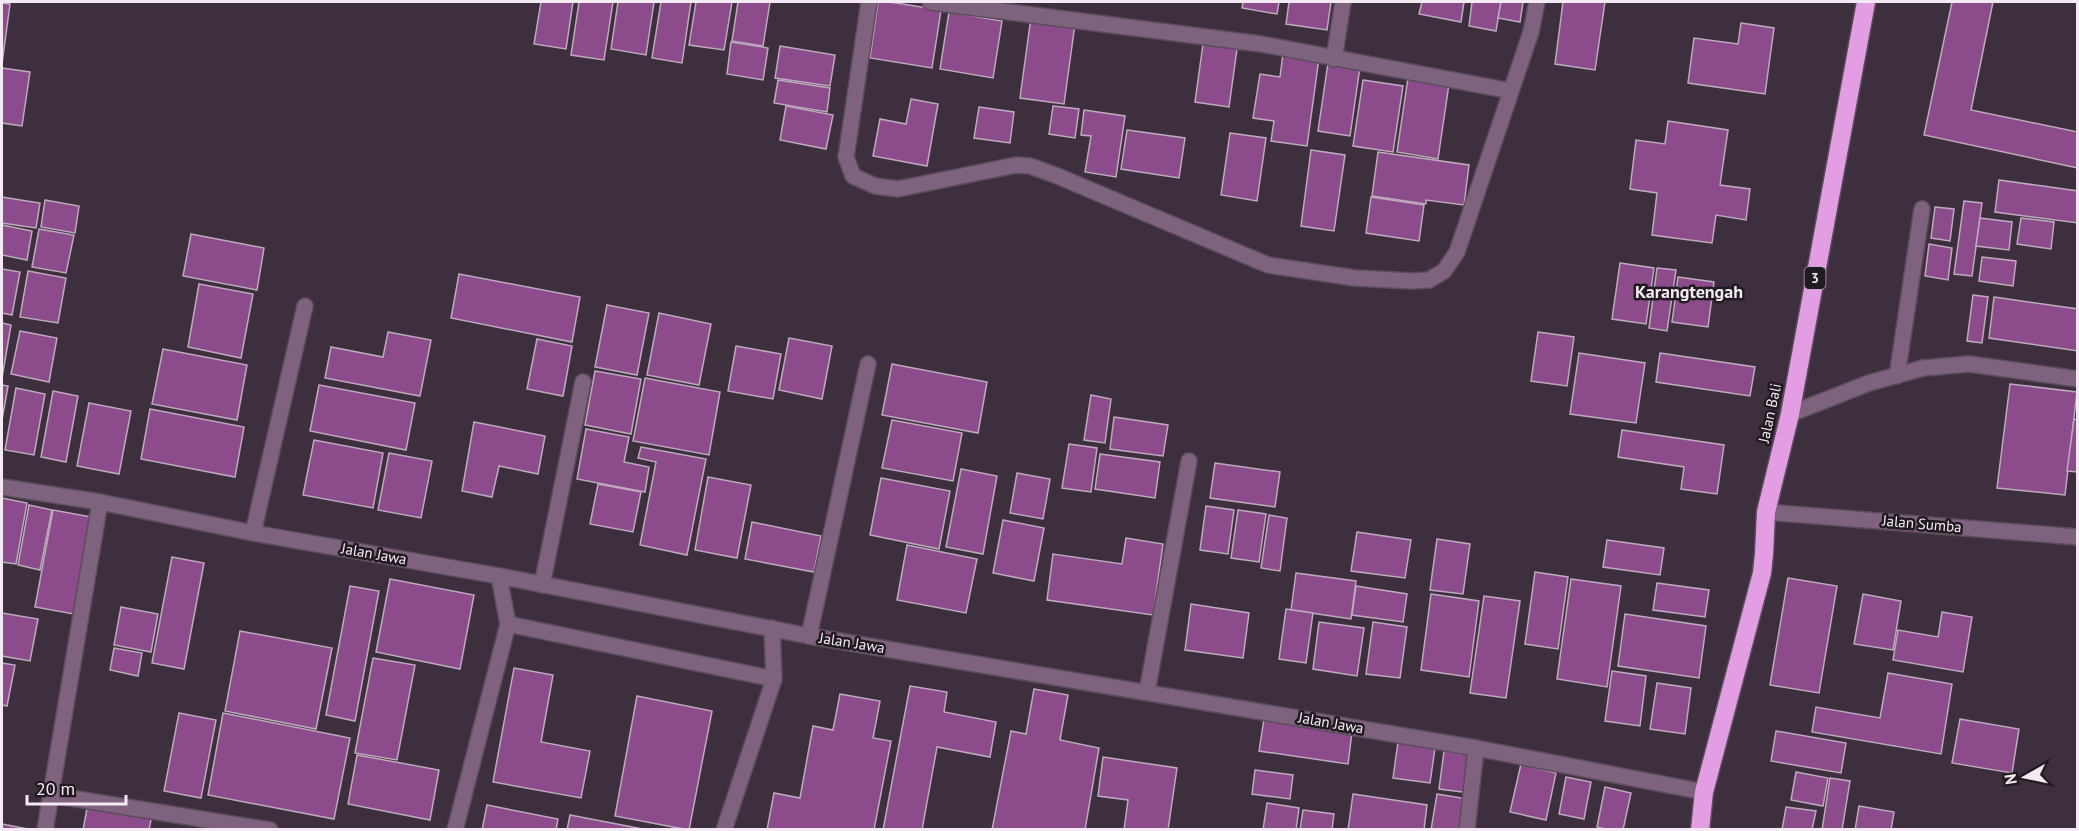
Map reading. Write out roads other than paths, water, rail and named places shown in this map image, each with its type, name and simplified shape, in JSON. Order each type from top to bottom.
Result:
[{"type":"highway","name":"Jalan Bali","points":[[1700,830],[1704,792],[1762,573],[1766,512],[1790,414],[1866,2]]},
{"type":"street","points":[[869,2],[846,156],[853,176],[875,186],[898,189],[1016,165],[1030,166],[1268,265],[1355,278],[1429,280],[1444,271],[1457,252],[1531,32],[1537,2]]},
{"type":"street","points":[[930,2],[1261,44],[1511,91]]},
{"type":"street","points":[[1334,59],[1343,2]]},
{"type":"street","points":[[1897,376],[1922,209]]},
{"type":"street","points":[[253,533],[305,306]]},
{"type":"street","points":[[809,636],[868,364]]},
{"type":"street","points":[[1790,414],[1869,383],[1923,368],[1969,364],[2078,378]]},
{"type":"street","points":[[542,585],[583,382]]},
{"type":"street","points":[[1146,692],[1189,461]]},
{"type":"street","name":"Jalan Jawa","points":[[2,486],[499,576],[809,636],[1476,748],[1704,792]]},
{"type":"street","points":[[45,830],[100,502]]},
{"type":"street","name":"Jalan Sumba","points":[[1766,512],[2078,537]]},
{"type":"street","points":[[455,830],[508,624],[499,576]]},
{"type":"street","points":[[508,624],[774,679]]},
{"type":"street","points":[[724,830],[774,679],[772,628]]},
{"type":"street","points":[[1467,830],[1476,748]]},
{"type":"street","points":[[52,795],[270,830]]},
{"type":"district","name":"Karangtengah","points":[[1689,292]]}]
